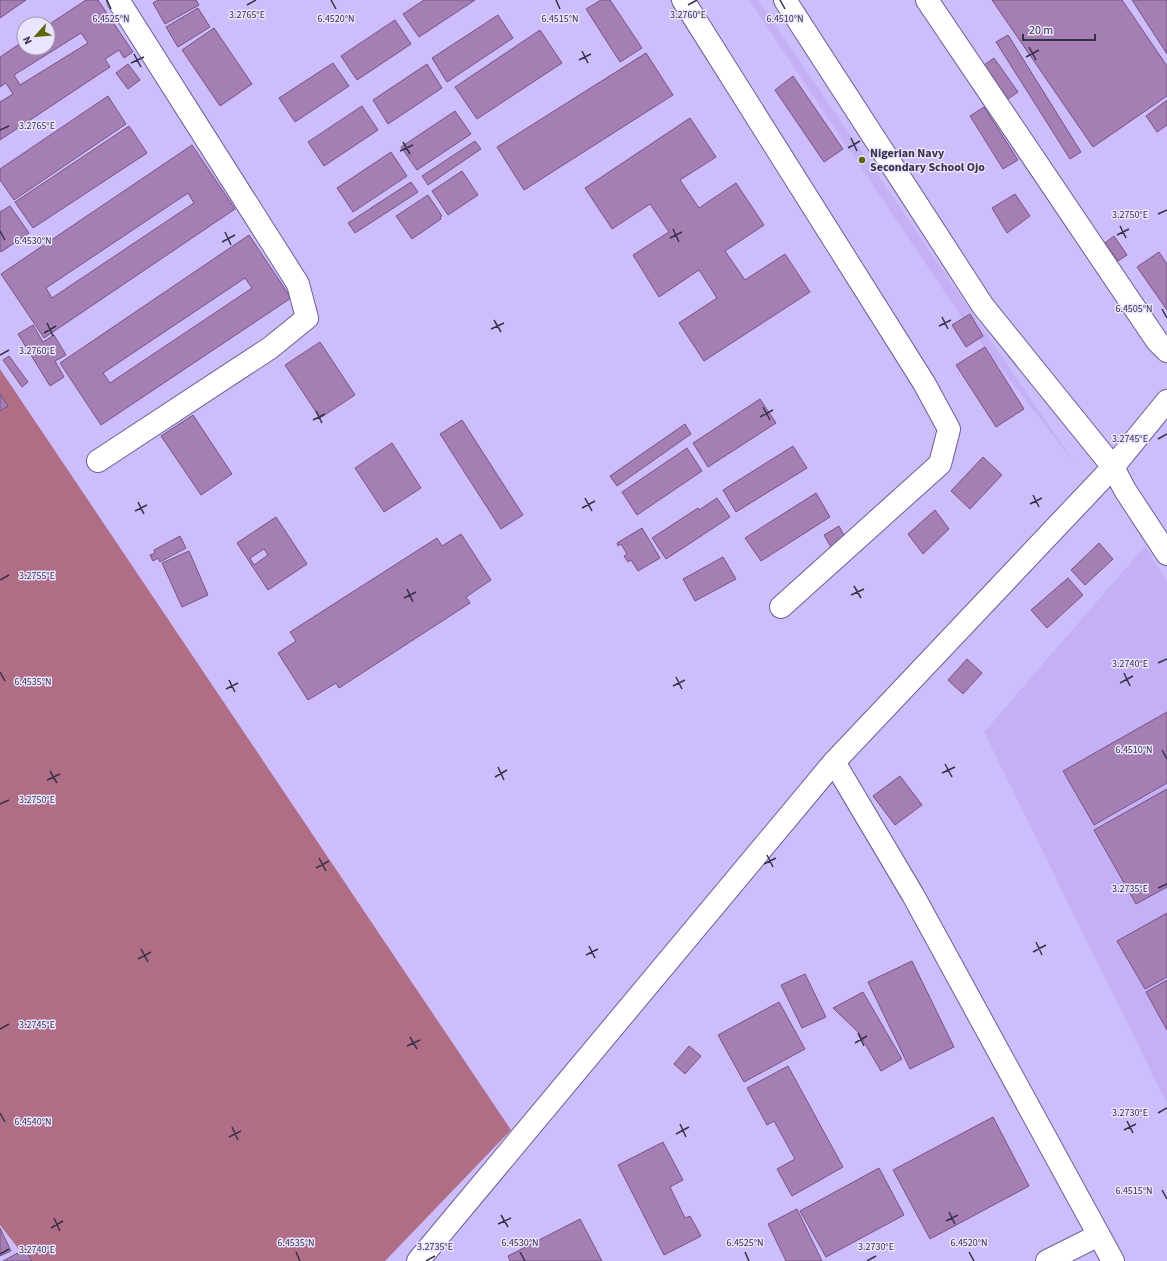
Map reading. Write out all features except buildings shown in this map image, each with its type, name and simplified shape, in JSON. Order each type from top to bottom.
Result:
[{"type":"street","points":[[98,461],[270,348],[307,318],[298,284],[118,0]]},
{"type":"street","points":[[683,0],[924,382],[949,429],[940,464],[781,607]]},
{"type":"street","points":[[785,0],[983,306],[1112,466],[1125,490],[1167,554]]},
{"type":"street","points":[[927,0],[1157,340],[1167,351]]},
{"type":"street","points":[[418,1261],[834,762],[1112,466],[1167,401]]},
{"type":"street","points":[[834,762],[913,895],[1113,1261]]},
{"type":"street","points":[[1047,1261],[1099,1235]]},
{"type":"shaded area","name":"Nigerian Navy Secondary School Ojo","points":[[749,0],[758,0],[1074,462],[964,321]]},
{"type":"shaded area","points":[[0,369],[511,1130],[385,1261],[28,1261],[0,1225]]},
{"type":"shaded area","points":[[1145,546],[1167,582],[1167,1104],[984,732]]},
{"type":"place","name":"Nigerian Navy Secondary School Ojo","points":[[862,160]]}]
